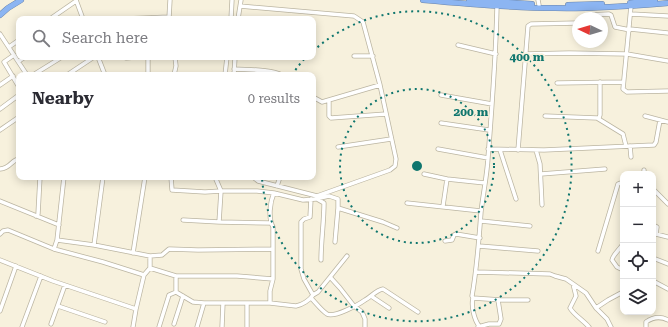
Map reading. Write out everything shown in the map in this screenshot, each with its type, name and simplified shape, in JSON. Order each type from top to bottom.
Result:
[{"type":"highway","points":[[0,11],[15,0]]},
{"type":"highway","points":[[0,15],[21,0]]},
{"type":"highway","points":[[423,0],[497,6],[554,8],[655,0]]},
{"type":"highway","points":[[469,0],[668,3]]},
{"type":"street","points":[[54,16],[76,0],[82,16]]},
{"type":"street","points":[[169,16],[170,0]]},
{"type":"street","points":[[231,16],[232,0]]},
{"type":"street","points":[[238,16],[241,0]]},
{"type":"street","points":[[629,3],[631,14],[630,29],[623,89],[627,92],[668,91]]},
{"type":"street","points":[[240,6],[354,16],[363,22],[380,85],[396,163],[390,170],[316,196],[257,180]]},
{"type":"street","points":[[497,6],[496,54],[488,158],[481,211],[480,238],[473,298],[473,308],[479,327],[488,324],[498,324],[501,319],[498,300]]},
{"type":"street","points":[[608,14],[611,15],[615,26],[668,33]]},
{"type":"street","points":[[631,14],[668,16]]},
{"type":"street","points":[[518,150],[528,28],[530,25],[572,23]]},
{"type":"street","points":[[0,34],[16,57]]},
{"type":"street","points":[[9,48],[16,42]]},
{"type":"street","points":[[458,45],[496,54]]},
{"type":"street","points":[[525,54],[569,52],[627,54],[668,61]]},
{"type":"street","points":[[14,55],[2,63],[16,81]]},
{"type":"street","points":[[354,56],[373,56]]},
{"type":"street","points":[[38,72],[57,60]]},
{"type":"street","points":[[72,72],[90,60]]},
{"type":"street","points":[[99,60],[104,72]]},
{"type":"street","points":[[148,60],[148,72]]},
{"type":"street","points":[[175,60],[175,72]]},
{"type":"street","points":[[226,72],[227,60]]},
{"type":"street","points":[[235,60],[234,69],[272,72]]},
{"type":"street","points":[[19,61],[25,72]]},
{"type":"street","points":[[0,85],[13,76]]},
{"type":"street","points":[[597,118],[599,118],[600,115],[600,82]]},
{"type":"street","points":[[557,83],[623,82]]},
{"type":"street","points":[[316,99],[322,102],[329,101],[380,85]]},
{"type":"street","points":[[441,95],[492,104]]},
{"type":"street","points":[[0,108],[16,97]]},
{"type":"street","points":[[329,101],[329,116],[331,118],[386,114]]},
{"type":"street","points":[[545,116],[597,118],[623,134],[626,146]]},
{"type":"street","points":[[645,116],[668,122]]},
{"type":"street","points":[[0,130],[16,119]]},
{"type":"street","points":[[488,149],[536,150],[655,144],[658,136],[660,120]]},
{"type":"street","points":[[441,123],[489,130]]},
{"type":"street","points":[[338,147],[391,139]]},
{"type":"street","points":[[630,146],[631,157]]},
{"type":"street","points":[[438,149],[488,158]]},
{"type":"street","points":[[500,150],[516,199]]},
{"type":"street","points":[[536,150],[541,174],[542,205]]},
{"type":"street","points":[[0,169],[8,167],[16,160]]},
{"type":"street","points":[[541,174],[605,168]]},
{"type":"street","points":[[424,174],[447,179],[485,183]]},
{"type":"street","points":[[443,206],[447,179]]},
{"type":"street","points":[[36,216],[38,214],[40,180]]},
{"type":"street","points":[[54,249],[57,240],[64,180]]},
{"type":"street","points":[[94,245],[103,180]]},
{"type":"street","points":[[133,253],[144,180]]},
{"type":"street","points":[[170,180],[172,190],[205,192],[257,191],[274,193],[303,200],[329,196],[337,198],[338,208],[335,242]]},
{"type":"street","points":[[217,180],[220,191],[219,222]]},
{"type":"street","points":[[277,186],[279,180]]},
{"type":"street","points":[[598,251],[618,184],[620,183]]},
{"type":"street","points":[[656,192],[668,204]]},
{"type":"street","points":[[270,302],[270,291],[273,279],[273,227],[270,223],[271,200],[274,193]]},
{"type":"street","points":[[311,199],[310,217],[301,222],[300,257],[302,274],[312,297],[327,314],[332,315],[342,312],[371,296],[380,289],[384,289],[418,312]]},
{"type":"street","points":[[316,199],[324,203],[324,221],[321,237],[321,260]]},
{"type":"street","points":[[0,201],[58,225]]},
{"type":"street","points":[[407,203],[481,211]]},
{"type":"street","points":[[338,208],[397,228]]},
{"type":"street","points":[[183,220],[270,223]]},
{"type":"street","points":[[481,221],[530,226]]},
{"type":"street","points":[[0,234],[3,231],[8,230],[54,249],[144,275]]},
{"type":"street","points":[[445,241],[452,240],[456,234],[480,238]]},
{"type":"street","points":[[656,234],[668,237]]},
{"type":"street","points":[[57,240],[94,245],[150,256],[162,255],[169,249],[273,249]]},
{"type":"street","points":[[479,246],[538,252]]},
{"type":"street","points":[[620,249],[612,257],[612,260],[617,268],[620,269]]},
{"type":"street","points":[[133,327],[144,275],[150,268],[150,256]]},
{"type":"street","points":[[176,292],[193,302],[247,304],[270,302],[300,306],[318,292],[347,256]]},
{"type":"street","points":[[656,259],[668,264]]},
{"type":"street","points":[[0,260],[65,285],[136,309]]},
{"type":"street","points":[[0,311],[16,266]]},
{"type":"street","points":[[150,268],[176,276],[237,276],[273,279]]},
{"type":"street","points":[[476,272],[550,274],[566,278],[586,293],[596,308],[608,319],[611,327]]},
{"type":"street","points":[[22,327],[41,276]]},
{"type":"street","points":[[176,276],[176,292]]},
{"type":"street","points":[[330,277],[354,306],[362,312],[365,327]]},
{"type":"street","points":[[656,283],[668,289]]},
{"type":"street","points":[[573,284],[576,296],[570,308],[572,313],[581,318],[590,327]]},
{"type":"street","points":[[51,324],[65,285]]},
{"type":"street","points":[[159,327],[169,295],[176,292]]},
{"type":"street","points":[[596,308],[620,294]]},
{"type":"street","points":[[174,324],[183,296]]},
{"type":"street","points":[[371,296],[389,308]]},
{"type":"street","points":[[473,298],[528,300]]},
{"type":"street","points":[[197,327],[204,303]]},
{"type":"street","points":[[222,327],[223,303]]},
{"type":"street","points":[[247,304],[247,327]]},
{"type":"street","points":[[58,306],[105,322]]},
{"type":"street","points":[[646,327],[646,322],[650,319],[660,317],[668,320]]}]
